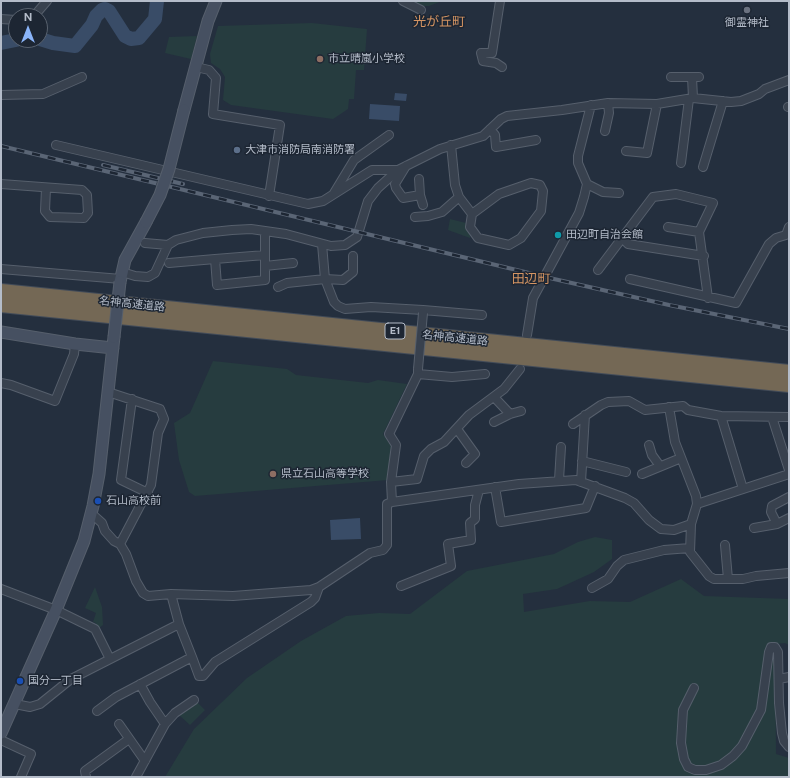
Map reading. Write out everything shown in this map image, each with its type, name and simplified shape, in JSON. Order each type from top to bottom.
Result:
[{"type":"highway","name":"名神高速道路","points":[[1,291],[789,372]]},
{"type":"highway","name":"名神高速道路","points":[[1,305],[789,385]]},
{"type":"street","points":[[1,733],[56,610],[84,541],[92,514],[99,474],[121,278],[130,250],[160,194],[169,169],[208,21],[216,1]]},
{"type":"street","points":[[403,1],[421,10]]},
{"type":"street","points":[[500,1],[492,53],[482,53],[483,61],[496,63],[502,67]]},
{"type":"street","points":[[196,67],[209,70],[216,78],[213,114],[280,125],[269,196]]},
{"type":"street","points":[[1,95],[43,94],[82,77]]},
{"type":"street","points":[[671,77],[696,77],[691,98],[681,163]]},
{"type":"street","points":[[1,269],[121,278],[135,276],[148,277],[155,273],[168,245],[176,240],[203,234],[251,229],[286,234],[322,244],[345,245],[357,237],[368,201],[378,188],[402,168],[451,145],[480,137],[500,119],[507,116],[608,103],[657,104],[691,98],[741,101],[774,85],[789,80]]},
{"type":"street","points":[[703,167],[724,101]]},
{"type":"street","points":[[605,131],[609,113],[608,103]]},
{"type":"street","points":[[626,151],[648,153],[657,104]]},
{"type":"street","points":[[527,335],[533,298],[579,214],[586,184],[578,163],[578,156],[591,105]]},
{"type":"street","points":[[490,129],[495,135],[496,147],[536,140]]},
{"type":"street","points":[[332,196],[354,160],[389,135]]},
{"type":"street","points":[[56,145],[308,204],[316,204],[332,196],[372,170],[402,168]]},
{"type":"street","points":[[451,145],[455,185],[459,197],[472,214],[470,227],[478,238],[509,245],[521,238],[541,211],[543,191],[540,185],[531,183],[499,194],[472,214]]},
{"type":"street","points":[[402,168],[395,184],[396,188],[403,198],[420,195]]},
{"type":"street","points":[[419,179],[422,205]]},
{"type":"street","points":[[1,184],[82,190],[87,194],[88,213],[84,218],[50,217],[45,211],[46,188]]},
{"type":"street","points":[[586,184],[603,192],[619,193]]},
{"type":"street","points":[[598,270],[653,197],[676,194],[713,203],[699,232],[704,256],[708,298]]},
{"type":"street","points":[[415,217],[428,216],[442,212],[459,197]]},
{"type":"street","points":[[668,227],[699,232]]},
{"type":"street","points":[[630,279],[708,298],[736,303],[769,244],[776,238],[786,235],[789,227]]},
{"type":"street","points":[[215,259],[217,285],[265,280],[265,231]]},
{"type":"street","points":[[622,238],[628,244],[704,256]]},
{"type":"street","points":[[145,243],[168,245]]},
{"type":"street","points":[[322,244],[325,279],[334,302],[338,306],[345,308],[371,307],[482,315]]},
{"type":"street","points":[[170,262],[265,255]]},
{"type":"street","points":[[278,287],[287,283],[325,279],[343,280],[350,277],[353,272],[353,256]]},
{"type":"street","points":[[265,266],[293,263]]},
{"type":"street","points":[[392,502],[391,482],[396,445],[389,434],[418,372],[423,311]]},
{"type":"street","points":[[1,332],[75,344],[113,343]]},
{"type":"street","points":[[1,383],[11,385],[54,401],[74,354],[75,344]]},
{"type":"street","points":[[391,482],[417,479],[424,456],[431,449],[444,442],[457,430],[469,415],[494,397],[509,383],[520,369]]},
{"type":"street","points":[[418,372],[452,377],[485,374]]},
{"type":"street","points":[[108,392],[160,409],[164,419],[158,433],[151,485],[120,544]]},
{"type":"street","points":[[494,397],[510,414]]},
{"type":"street","points":[[132,399],[121,480],[148,493]]},
{"type":"street","points":[[573,424],[585,415],[608,402],[629,401],[645,410],[683,406],[688,410],[721,416],[789,417]]},
{"type":"street","points":[[669,407],[675,442],[696,496],[697,504],[691,524],[690,552],[709,576],[714,578],[743,579],[756,576],[789,573]]},
{"type":"street","points":[[494,422],[510,414],[521,411]]},
{"type":"street","points":[[581,482],[585,415]]},
{"type":"street","points":[[721,416],[743,489]]},
{"type":"street","points":[[772,417],[789,470]]},
{"type":"street","points":[[457,430],[475,454],[466,463]]},
{"type":"street","points":[[649,445],[652,455],[660,466]]},
{"type":"street","points":[[559,480],[561,447]]},
{"type":"street","points":[[642,474],[681,458]]},
{"type":"street","points":[[582,461],[626,472]]},
{"type":"street","points":[[697,504],[789,474]]},
{"type":"street","points":[[92,514],[102,523],[105,532],[114,541],[120,544],[126,554],[136,581],[143,592],[148,596],[171,594],[234,596],[311,590],[370,553],[383,550],[387,545],[387,504],[495,487],[559,480],[581,482],[596,486],[625,498],[634,504],[649,520],[661,529],[674,530],[691,524]]},
{"type":"street","points":[[495,487],[501,522],[586,508],[596,486]]},
{"type":"street","points":[[401,586],[451,566],[448,544],[471,540],[470,523],[475,519],[475,505],[479,490]]},
{"type":"street","points":[[778,524],[771,512],[772,506],[789,497]]},
{"type":"street","points":[[754,528],[778,524],[789,518]]},
{"type":"street","points":[[725,546],[728,579]]},
{"type":"street","points":[[592,588],[608,579],[617,566],[624,560],[651,553],[690,548]]},
{"type":"street","points":[[171,594],[179,624],[199,676],[203,676],[215,662],[311,602],[315,598],[318,587]]},
{"type":"street","points":[[1,589],[56,610],[95,629],[110,659]]},
{"type":"street","points":[[15,704],[30,707],[40,704],[71,680],[179,624]]},
{"type":"street","points":[[694,688],[683,710],[681,726],[684,759],[688,767],[695,770],[706,770],[721,765],[733,756],[742,746],[761,710],[771,647],[775,648],[778,652],[779,703],[782,733],[784,741],[789,747]]},
{"type":"street","points":[[97,711],[116,697],[192,657]]},
{"type":"street","points":[[779,679],[789,677]]},
{"type":"street","points":[[140,684],[150,702],[166,724]]},
{"type":"street","points":[[136,777],[166,724],[175,713],[194,700]]},
{"type":"street","points":[[119,724],[145,761]]},
{"type":"street","points":[[86,777],[85,771],[129,739]]},
{"type":"street","points":[[1,740],[31,754],[21,777]]},
{"type":"green space","points":[[412,1],[442,1],[429,6],[420,6]]},
{"type":"green space","points":[[312,23],[367,29],[364,70],[356,70],[354,99],[349,99],[348,109],[333,119],[231,105],[223,100],[225,77],[220,69],[211,63],[210,54],[218,26]]},
{"type":"green space","points":[[197,36],[191,59],[165,53],[169,37]]},
{"type":"green space","points":[[450,219],[466,223],[465,228],[470,233],[470,238],[448,230]]},
{"type":"green space","points":[[213,361],[287,369],[296,375],[368,383],[378,380],[407,384],[383,434],[391,446],[388,480],[195,496],[189,492],[179,460],[174,423],[190,413]]},
{"type":"green space","points":[[595,537],[612,540],[612,559],[594,572],[557,589],[523,594],[524,612],[590,601],[630,602],[681,579],[704,596],[789,599],[789,645],[785,643],[775,644],[776,754],[789,758],[789,777],[165,777],[194,729],[247,678],[301,641],[346,616],[379,613],[410,614],[467,571],[554,554],[578,542]]},
{"type":"green space","points":[[95,587],[102,607],[103,625],[99,628],[95,626],[96,623],[93,622],[96,613],[85,608]]},
{"type":"green space","points":[[196,701],[205,710],[190,725],[179,715]]},
{"type":"water","points":[[395,93],[407,94],[406,101],[394,100]]},
{"type":"water","points":[[370,104],[400,106],[399,121],[369,119]]},
{"type":"water","points":[[360,518],[361,539],[331,540],[330,520]]},
{"type":"waterway","points":[[48,41],[75,46],[92,25],[96,16],[105,9],[109,11],[125,36],[131,39],[139,38],[155,19],[157,1]]},
{"type":"waterway","points":[[1,43],[8,42]]},
{"type":"railway","points":[[1,146],[554,279],[669,305],[789,329]]},
{"type":"railway","points":[[103,165],[183,184]]},
{"type":"place","name":"御霊神社","points":[[747,10]]},
{"type":"place","name":"市立晴嵐小学校","points":[[320,59]]},
{"type":"place","name":"大津市消防局南消防署","points":[[237,150]]},
{"type":"place","name":"田辺町自治会館","points":[[558,235]]},
{"type":"place","name":"県立石山高等学校","points":[[273,474]]},
{"type":"place","name":"石山高校前","points":[[98,501]]},
{"type":"place","name":"国分一丁目","points":[[20,681]]},
{"type":"district","name":"光が丘町","points":[[439,22]]},
{"type":"district","name":"田辺町","points":[[531,279]]}]
